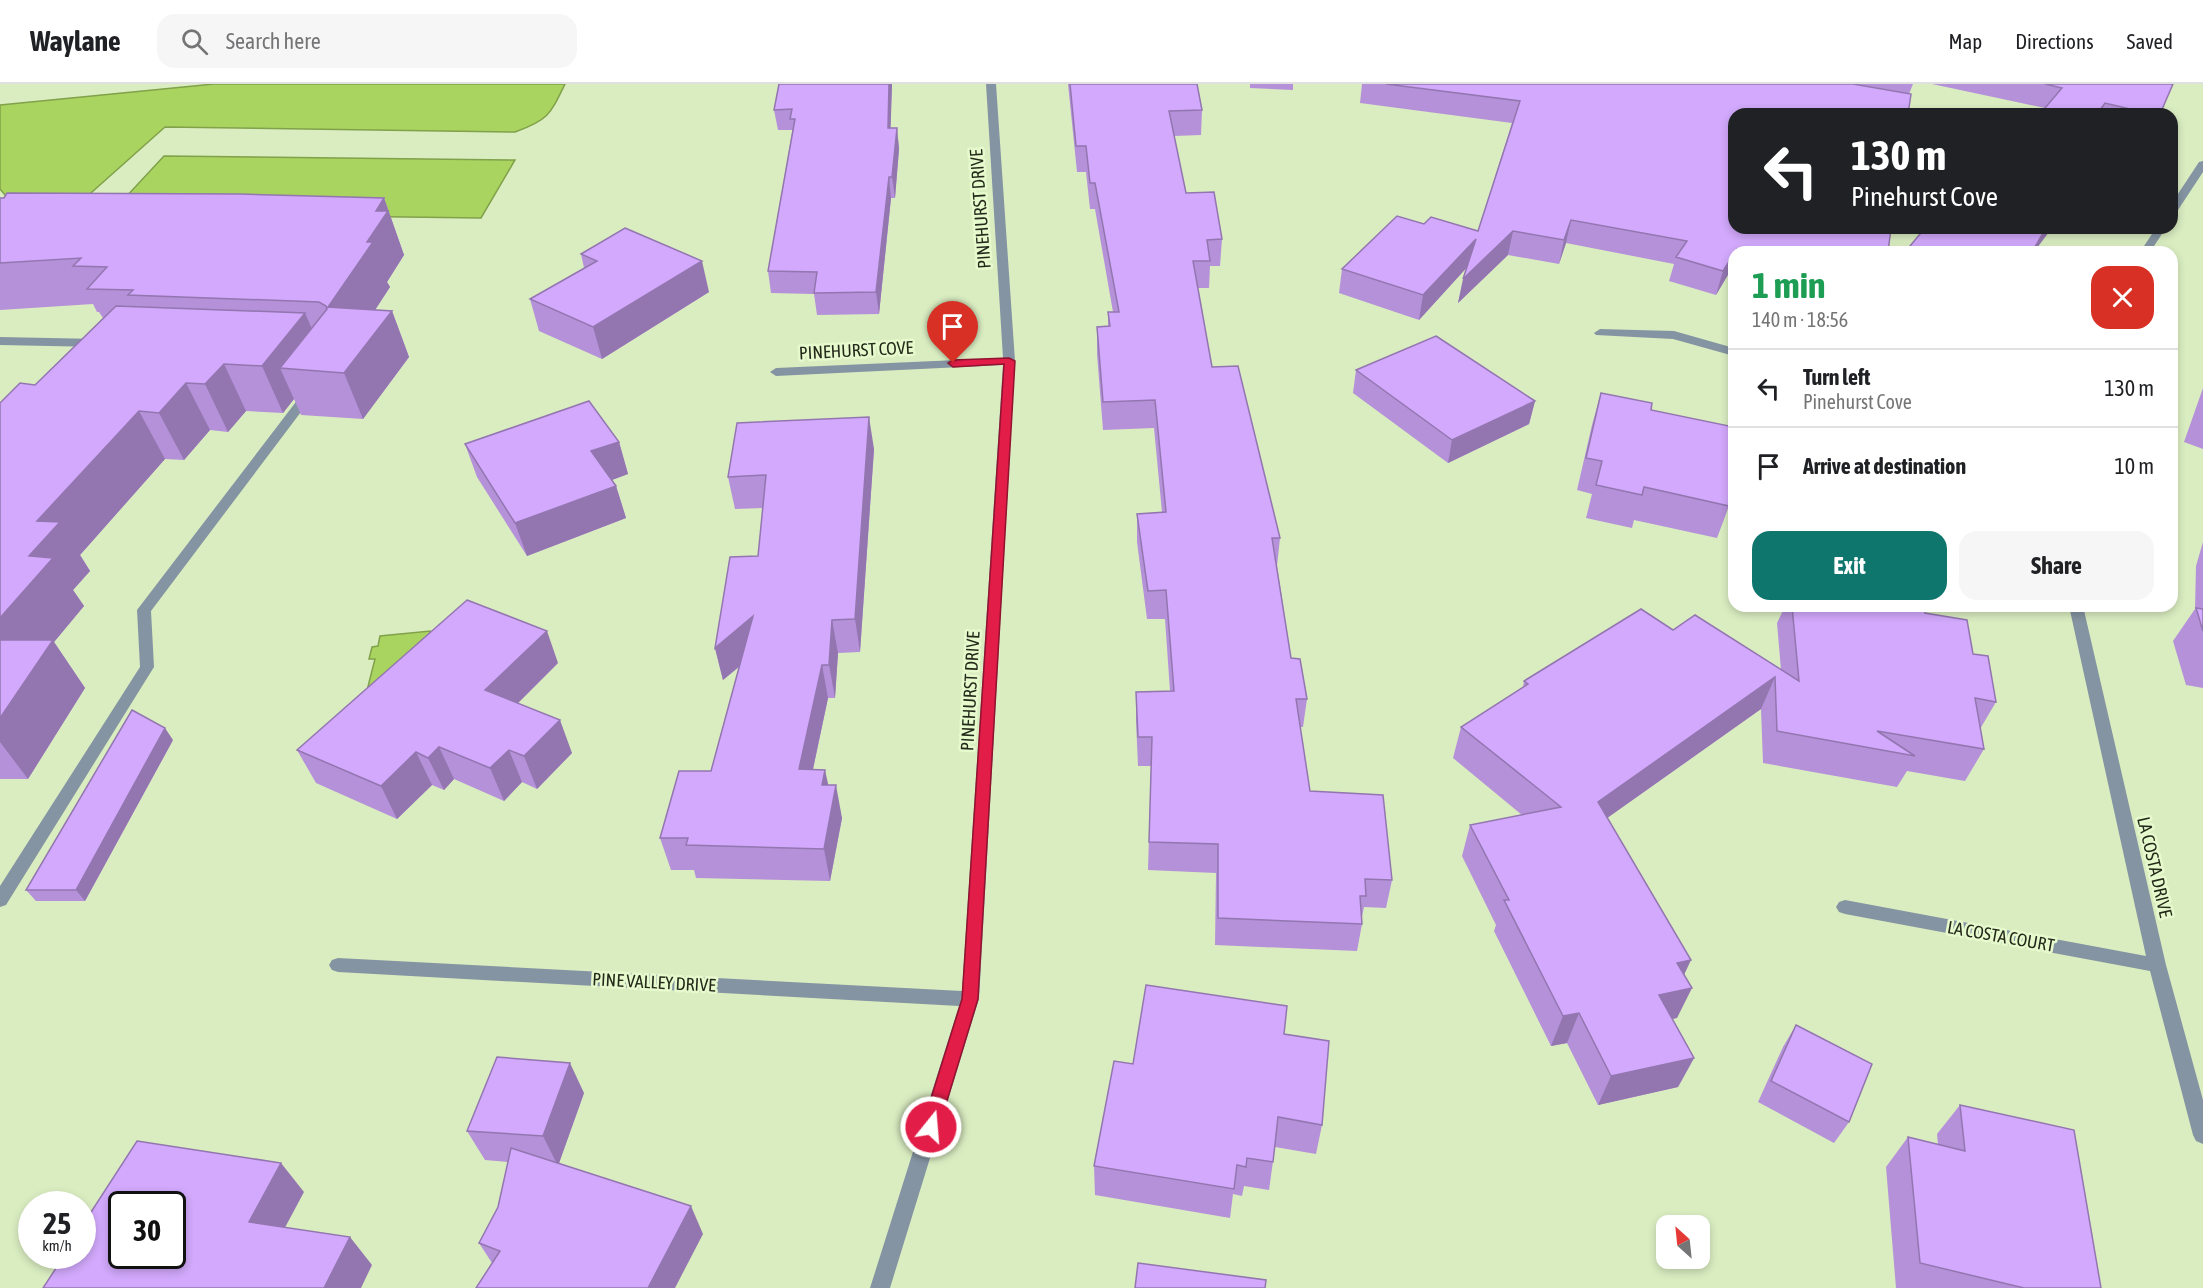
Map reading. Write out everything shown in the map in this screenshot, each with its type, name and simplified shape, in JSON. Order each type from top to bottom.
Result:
[{"type":"street","name":"PINEHURST DRIVE","points":[[880,1288],[970,999],[1009,361],[991,84]]},
{"type":"street","points":[[2178,201],[2203,164]]},
{"type":"street","points":[[2178,185],[2187,188]]},
{"type":"street","points":[[1600,333],[1674,335],[1728,350]]},
{"type":"street","points":[[0,341],[118,344]]},
{"type":"street","name":"PINEHURST COVE","points":[[776,372],[1009,361]]},
{"type":"street","points":[[0,900],[147,667],[144,610],[316,382]]},
{"type":"street","name":"LA COSTA DRIVE","points":[[2077,612],[2157,965],[2203,1135]]},
{"type":"street","name":"LA COSTA COURT","points":[[1845,907],[2157,965]]},
{"type":"street","name":"PINE VALLEY DRIVE","points":[[338,965],[970,999]]},
{"type":"shaded area","points":[[214,84],[565,84],[547,115],[535,124],[515,132],[165,127],[74,208],[17,209],[0,189],[0,105]]},
{"type":"shaded area","points":[[164,156],[515,160],[481,218],[111,213]]},
{"type":"shaded area","points":[[430,631],[428,643],[363,706],[375,659],[369,659],[372,647],[378,646],[380,636]]},
{"type":"building","points":[[779,84],[889,84],[888,128],[897,128],[876,292],[814,293],[817,272],[768,271],[795,119],[790,119],[792,109],[774,110]]},
{"type":"building","points":[[1070,84],[1197,84],[1202,110],[1169,111],[1186,193],[1214,192],[1222,239],[1207,240],[1210,261],[1193,261],[1212,367],[1238,366],[1280,538],[1272,538],[1291,658],[1300,659],[1307,699],[1296,699],[1310,791],[1383,795],[1392,880],[1365,879],[1366,896],[1360,896],[1362,924],[1218,918],[1218,844],[1149,842],[1152,737],[1138,737],[1136,692],[1174,691],[1166,590],[1148,591],[1137,514],[1166,512],[1155,400],[1103,402],[1097,327],[1110,326],[1108,312],[1119,312],[1095,183],[1090,183],[1086,146],[1076,146]]},
{"type":"building","points":[[1386,84],[1853,84],[1911,94],[1909,108],[1728,108],[1728,234],[1890,234],[1889,246],[1728,246],[1728,263],[1723,271],[1676,257],[1687,241],[1571,220],[1564,240],[1513,231],[1463,279],[1476,239],[1423,295],[1342,269],[1397,216],[1424,224],[1431,217],[1478,231],[1520,101]]},
{"type":"building","points":[[2045,84],[2173,84],[2163,108],[2126,108],[2105,103],[2101,108],[2045,108],[2062,88]]},
{"type":"building","points":[[7,193],[240,194],[384,198],[376,211],[388,211],[367,242],[373,242],[328,307],[392,311],[344,373],[280,368],[327,309],[326,306],[319,302],[128,295],[133,290],[87,289],[107,267],[73,266],[81,258],[0,263],[0,198],[4,198]]},
{"type":"building","points":[[625,228],[702,261],[593,327],[530,299],[597,261],[581,254]]},
{"type":"building","points":[[1920,234],[2042,234],[2036,246],[1910,246]]},
{"type":"building","points":[[116,306],[305,313],[262,366],[224,364],[205,384],[186,383],[159,413],[139,411],[37,521],[60,522],[29,556],[53,558],[0,618],[0,403],[20,383],[35,385]]},
{"type":"building","points":[[1436,336],[1535,401],[1452,440],[1356,370]]},
{"type":"building","points":[[1601,393],[1652,403],[1651,410],[1728,426],[1728,506],[1644,487],[1642,495],[1596,485],[1602,461],[1586,458]]},
{"type":"building","points":[[589,401],[619,442],[591,451],[616,486],[515,523],[465,444]]},
{"type":"building","points":[[869,417],[855,619],[832,620],[829,665],[822,665],[799,769],[825,770],[822,785],[836,785],[824,849],[686,845],[688,838],[660,838],[679,771],[711,771],[753,616],[715,648],[730,557],[758,556],[766,475],[728,477],[737,423]]},
{"type":"building","points":[[467,600],[547,631],[485,690],[560,720],[524,756],[509,750],[490,768],[439,747],[428,758],[416,752],[381,786],[297,750]]},
{"type":"building","points":[[2196,608],[2203,609],[2203,631]]},
{"type":"building","points":[[1641,609],[1673,630],[1695,615],[1799,681],[1793,612],[1925,612],[1967,620],[1973,654],[1988,656],[1996,702],[1975,698],[1984,749],[1877,731],[1915,756],[1777,731],[1775,677],[1598,802],[1691,960],[1677,963],[1692,988],[1659,995],[1694,1058],[1611,1076],[1579,1013],[1563,1016],[1504,900],[1509,900],[1470,825],[1561,807],[1461,727],[1528,684],[1524,681]]},
{"type":"building","points":[[0,640],[53,640],[0,718]]},
{"type":"building","points":[[132,710],[165,728],[76,890],[26,890]]},
{"type":"building","points":[[1146,985],[1287,1006],[1284,1034],[1329,1041],[1322,1125],[1278,1117],[1273,1162],[1247,1158],[1246,1167],[1237,1165],[1234,1189],[1094,1166],[1114,1061],[1133,1064]]},
{"type":"building","points":[[1796,1025],[1872,1064],[1849,1122],[1771,1081]]},
{"type":"building","points":[[497,1057],[570,1063],[543,1136],[467,1131]]},
{"type":"building","points":[[1960,1105],[2074,1130],[2101,1288],[2024,1288],[1920,1263],[1908,1137],[1965,1151]]},
{"type":"building","points":[[137,1141],[281,1163],[249,1222],[350,1237],[324,1288],[43,1288],[55,1269],[96,1269],[96,1204]]},
{"type":"building","points":[[511,1148],[691,1206],[648,1288],[476,1288],[500,1251],[479,1243],[498,1207]]},
{"type":"building","points":[[1138,1263],[1266,1280],[1265,1288],[1135,1288]]},
{"type":"route","points":[[931,1127],[970,999],[1009,361],[953,363]]}]
